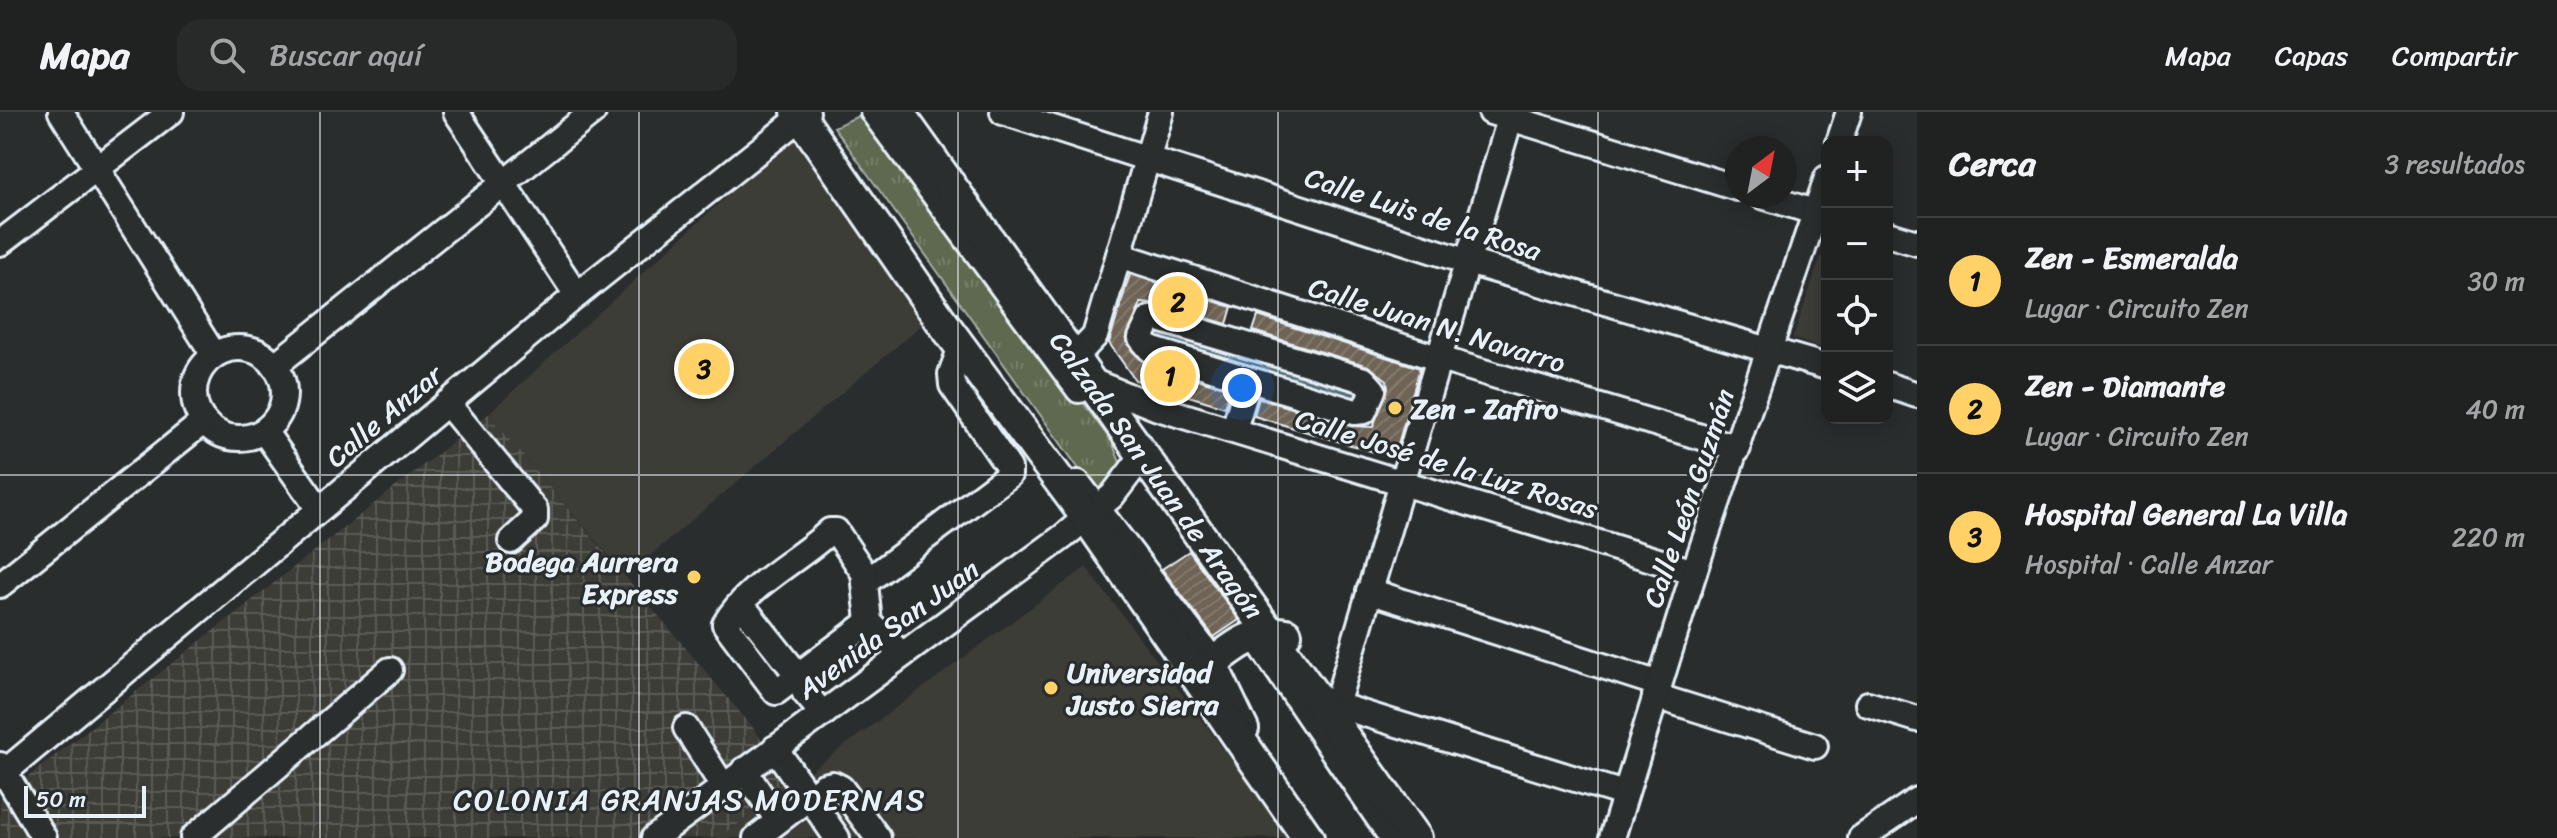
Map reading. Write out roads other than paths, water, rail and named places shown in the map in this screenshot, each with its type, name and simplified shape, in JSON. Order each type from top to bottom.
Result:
[{"type":"main road","name":"Calzada San Juan de Aragón","points":[[898,112],[1093,382],[1140,460],[1262,633]]},
{"type":"main road","points":[[804,113],[961,347],[1093,513],[1206,669],[1308,838]]},
{"type":"main road","points":[[1206,669],[1262,633],[1300,638],[1333,684],[1331,707],[1416,838]]},
{"type":"street","points":[[61,112],[214,355]]},
{"type":"street","points":[[0,243],[171,112]]},
{"type":"street","points":[[456,112],[577,295]]},
{"type":"street","points":[[274,366],[593,112]]},
{"type":"street","points":[[873,112],[1140,460]]},
{"type":"street","name":"Calle Luis de la Rosa","points":[[1003,112],[1468,262],[1821,365]]},
{"type":"street","points":[[1075,357],[1095,336],[1161,112]]},
{"type":"street","points":[[1841,136],[1849,112]]},
{"type":"street","points":[[804,113],[1093,513]]},
{"type":"street","name":"Calle Anzar","points":[[2,771],[577,295],[804,113]]},
{"type":"street","points":[[1624,794],[1331,707],[1405,484],[1468,262],[1505,114],[1725,184]]},
{"type":"street","points":[[1797,207],[1821,214]]},
{"type":"street","name":"Calle León Guzmán","points":[[1612,838],[1694,572],[1770,349],[1821,214]]},
{"type":"street","points":[[1893,236],[1917,243]]},
{"type":"street","name":"Calle Juan N. Navarro","points":[[1119,255],[1440,359],[1738,448]]},
{"type":"street","points":[[1150,319],[1159,319],[1364,380],[1373,390],[1368,408],[1359,412],[1249,380],[1150,349],[1142,343],[1144,327],[1150,319]]},
{"type":"street","points":[[866,582],[1009,475],[1009,468],[952,385],[951,374],[961,347]]},
{"type":"street","points":[[240,348],[265,356],[274,366],[281,378],[282,405],[277,417],[264,431],[242,438],[227,437],[203,422],[193,393],[196,378],[214,355],[240,348]]},
{"type":"street","points":[[1234,429],[1249,380]]},
{"type":"street","name":"Calle José de la Luz Rosas","points":[[1093,382],[1158,408],[1694,572]]},
{"type":"street","points":[[1893,387],[1917,395]]},
{"type":"street","points":[[447,403],[535,510],[535,519],[511,541]]},
{"type":"street","points":[[0,585],[203,422]]},
{"type":"street","points":[[264,431],[319,509]]},
{"type":"street","name":"Avenida San Juan","points":[[654,838],[1093,513],[1140,460]]},
{"type":"street","points":[[823,714],[805,693],[797,674],[741,604],[830,531],[841,534],[866,582],[869,622],[902,655]]},
{"type":"street","points":[[1369,591],[1815,746]]},
{"type":"street","points":[[797,674],[869,622]]},
{"type":"street","points":[[1262,633],[1392,838]]},
{"type":"street","points":[[1206,669],[1321,838]]},
{"type":"street","points":[[193,838],[390,670]]},
{"type":"street","points":[[1868,704],[1917,719]]},
{"type":"street","points":[[686,728],[723,786]]},
{"type":"street","points":[[775,748],[837,838]]},
{"type":"street","points":[[744,770],[778,820]]},
{"type":"street","points":[[2,771],[44,838]]},
{"type":"street","points":[[756,838],[828,784],[837,785],[878,838]]},
{"type":"street","points":[[1861,838],[1917,800]]},
{"type":"water","points":[[1153,324],[1365,388],[1360,406],[1148,343]]},
{"type":"place","name":"Zen - Diamante","points":[[1178,302]]},
{"type":"place","name":"Hospital General La Villa","points":[[704,369]]},
{"type":"place","name":"Zen - Esmeralda","points":[[1170,376]]},
{"type":"place","name":"Zen - Zafiro","points":[[1395,408]]},
{"type":"place","name":"Bodega Aurrera Express","points":[[694,577]]},
{"type":"place","name":"Universidad Justo Sierra","points":[[1051,688]]},
{"type":"district","name":"COLONIA GRANJAS MODERNAS","points":[[690,800]]}]
